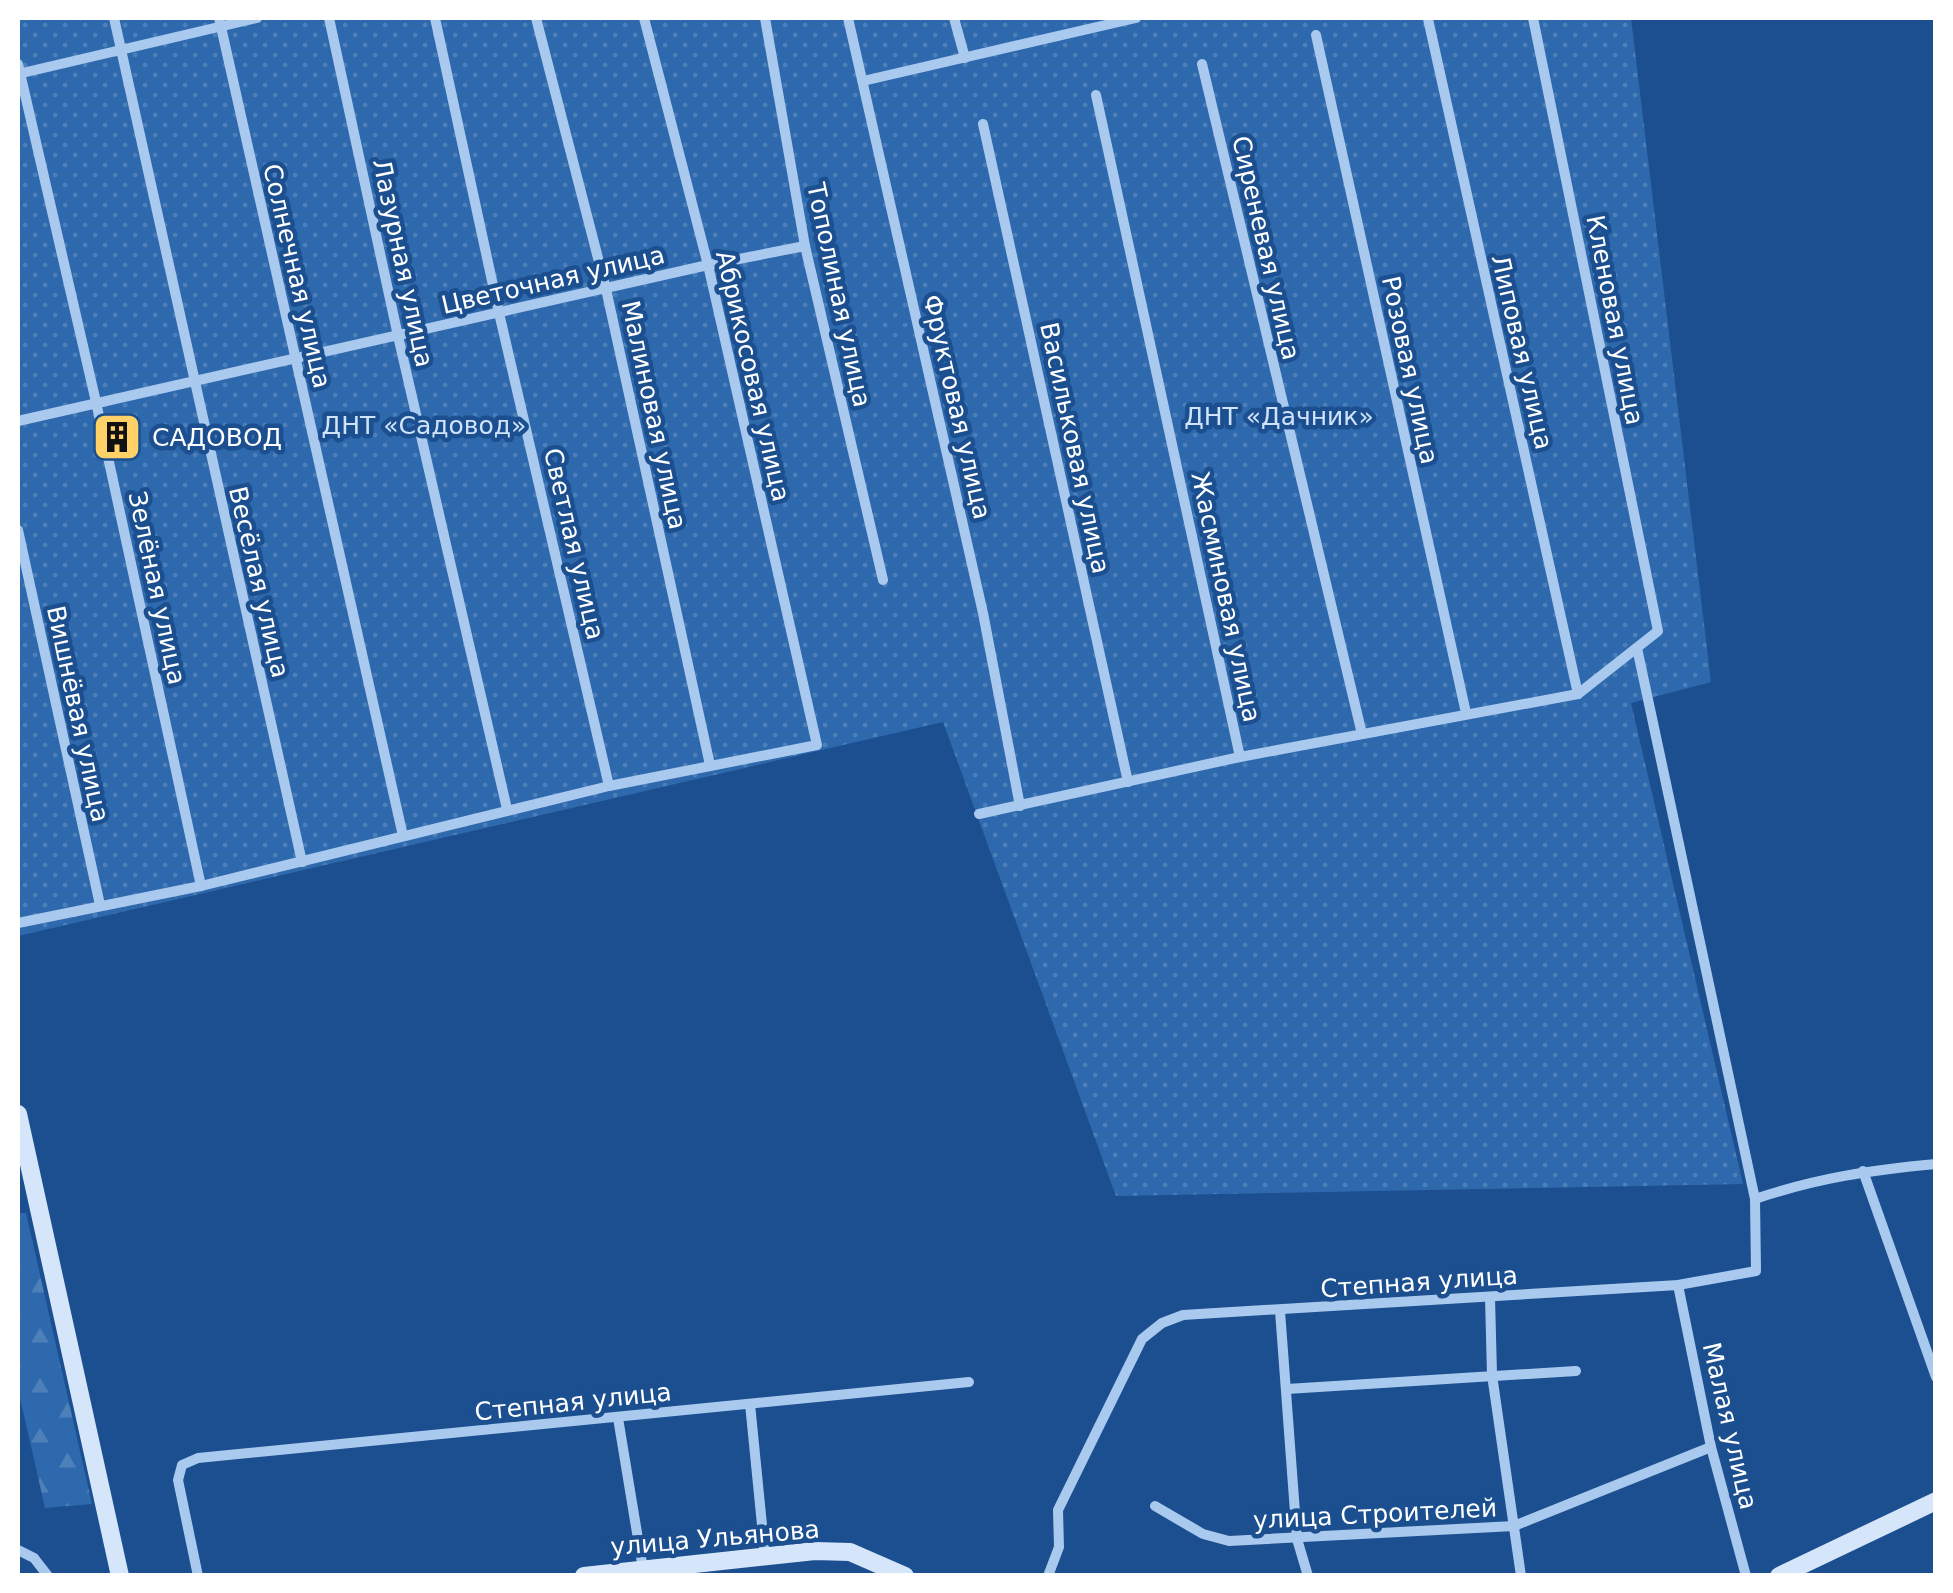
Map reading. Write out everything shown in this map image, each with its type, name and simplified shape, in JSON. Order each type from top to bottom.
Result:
[{"type":"street","name":"Весёлая улица","points":[[114,18],[302,862]]},
{"type":"street","points":[[18,70],[220,21],[256,18]]},
{"type":"street","name":"Лазурная улица","points":[[329,18],[507,809]]},
{"type":"street","name":"Светлая улица","points":[[435,18],[610,786]]},
{"type":"street","name":"Малиновая улица","points":[[536,18],[606,289],[710,765]]},
{"type":"street","name":"Абрикосовая улица","points":[[644,18],[708,265],[818,745],[710,765]]},
{"type":"street","name":"Тополиная улица","points":[[765,18],[805,246],[883,580]]},
{"type":"street","name":"Фруктовая улица","points":[[848,18],[983,612],[1020,806]]},
{"type":"street","points":[[954,18],[965,58]]},
{"type":"street","points":[[1068,18],[1071,32]]},
{"type":"street","points":[[862,81],[1136,18]]},
{"type":"street","name":"Кленовая улица","points":[[1533,18],[1658,631],[1636,648]]},
{"type":"street","name":"Липовая улица","points":[[1428,19],[1578,694]]},
{"type":"street","name":"Солнечная улица","points":[[220,21],[403,836]]},
{"type":"street","name":"Розовая улица","points":[[1316,35],[1466,714]]},
{"type":"street","name":"Сиреневая улица","points":[[1202,64],[1362,734]]},
{"type":"street","name":"Зелёная улица","points":[[18,70],[96,402],[201,886]]},
{"type":"street","name":"Жасминовая улица","points":[[1096,95],[1240,757]]},
{"type":"street","name":"Васильковая улица","points":[[983,124],[1128,782]]},
{"type":"street","name":"Цветочная улица","points":[[18,421],[805,246]]},
{"type":"street","name":"Вишнёвая улица","points":[[18,530],[100,905]]},
{"type":"street","points":[[979,814],[1240,757],[1578,694],[1636,648],[1755,1199],[1810,1180],[1863,1170],[1936,1164]]},
{"type":"street","points":[[18,923],[201,886],[507,809],[710,765]]},
{"type":"street","points":[[18,1114],[120,1576]]},
{"type":"street","points":[[1863,1170],[1936,1377]]},
{"type":"street","name":"Степная улица","points":[[1048,1576],[1059,1547],[1058,1510],[1142,1339],[1162,1322],[1183,1315],[1678,1286],[1756,1272],[1755,1199]]},
{"type":"street","name":"Малая улица","points":[[1678,1286],[1711,1447],[1746,1576]]},
{"type":"street","points":[[1490,1298],[1492,1375],[1521,1576]]},
{"type":"street","points":[[1280,1311],[1297,1539],[1308,1576]]},
{"type":"street","points":[[1287,1389],[1576,1371]]},
{"type":"street","name":"Степная улица","points":[[198,1576],[178,1480],[182,1465],[198,1458],[969,1382]]},
{"type":"street","points":[[750,1404],[765,1555]]},
{"type":"street","points":[[618,1418],[643,1569]]},
{"type":"street","name":"улица Строителей","points":[[1155,1506],[1203,1534],[1229,1541],[1514,1526],[1711,1447]]},
{"type":"street","points":[[1779,1576],[1936,1501]]},
{"type":"street","points":[[18,1550],[34,1558],[48,1576]]},
{"type":"street","name":"улица Ульянова","points":[[584,1576],[765,1555],[850,1552],[905,1576]]},
{"type":"green space","points":[[18,18],[1631,18],[1711,682],[1631,703],[1743,1184],[1116,1196],[943,722],[18,936]]},
{"type":"green space","points":[[18,1213],[26,1213],[92,1504],[45,1508],[18,1389]]},
{"type":"place","name":"САДОВОД","points":[[117,437]]},
{"type":"park label","name":"ДНТ «Дачник»","points":[[1279,416]]},
{"type":"park label","name":"ДНТ «Садовод»","points":[[424,425]]}]
